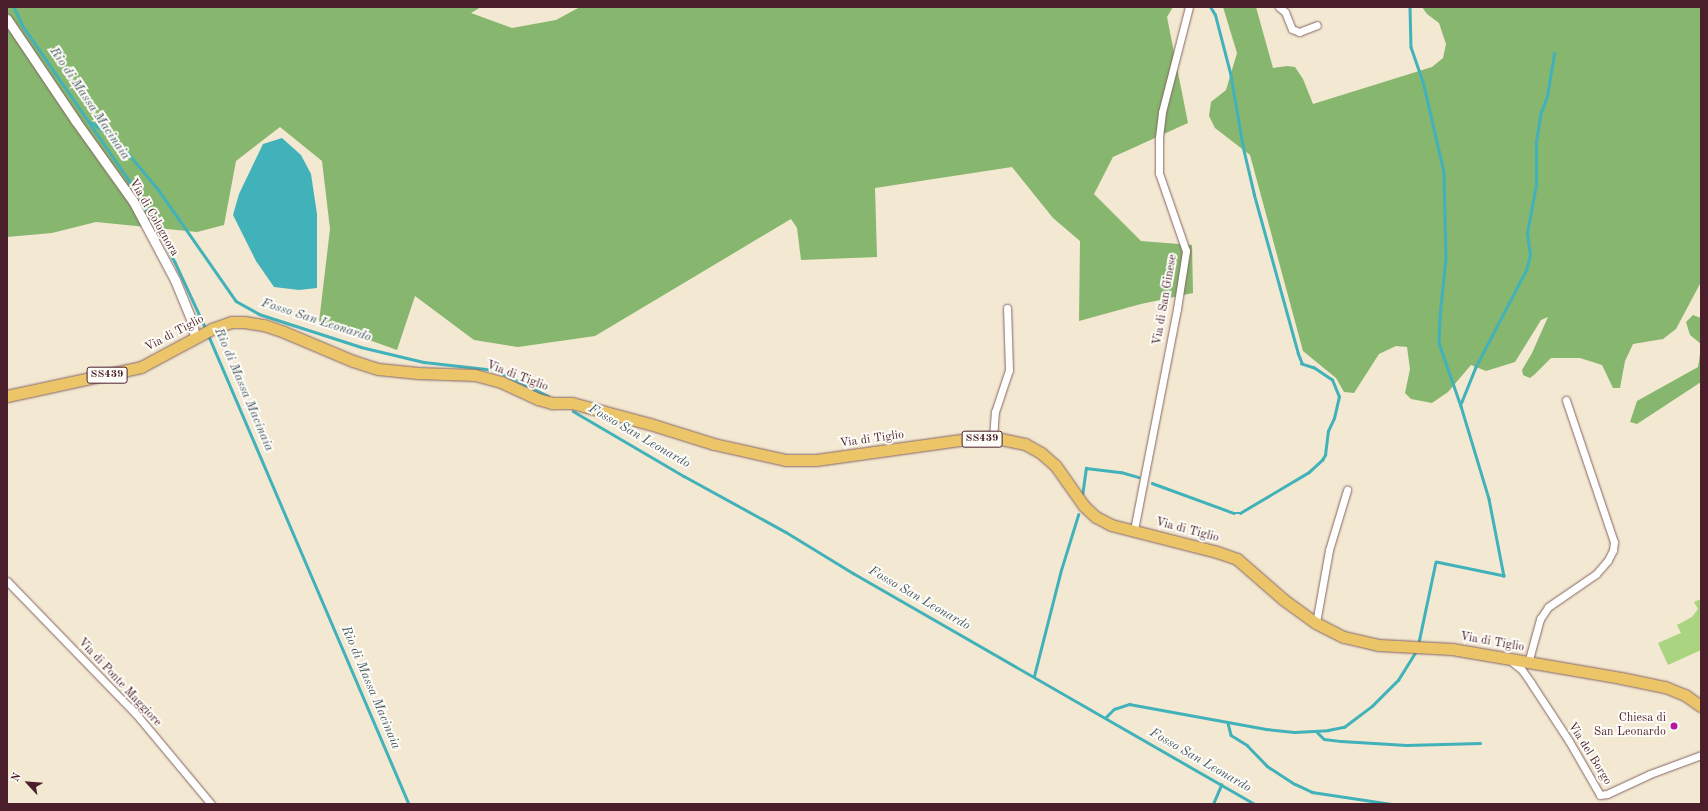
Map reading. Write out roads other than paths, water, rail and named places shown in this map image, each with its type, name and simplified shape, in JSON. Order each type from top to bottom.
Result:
[{"type":"main road","name":"Via di Tiglio","points":[[7,396],[141,367],[198,336],[231,322],[264,325],[353,361],[378,369],[418,373],[475,375],[501,382],[538,399],[552,403],[572,403],[650,424],[714,444],[786,460],[816,460],[967,439],[993,439],[1025,444],[1041,453],[1055,464],[1084,506],[1096,517],[1111,525],[1217,552],[1237,559],[1284,600],[1316,623],[1344,637],[1379,645],[1452,649],[1621,678],[1665,687],[1685,695],[1701,706]]},
{"type":"street","name":"Via di San Ginese","points":[[1134,530],[1177,309],[1186,251],[1159,173],[1159,137],[1162,112],[1190,7]]},
{"type":"street","points":[[1279,7],[1285,12],[1292,28],[1299,32],[1317,25]]},
{"type":"street","name":"Via di Colognora","points":[[7,19],[71,114],[133,201],[174,280],[198,336]]},
{"type":"street","points":[[993,439],[995,412],[1009,370],[1007,308]]},
{"type":"street","points":[[1528,663],[1540,618],[1548,607],[1596,574],[1608,560],[1613,550],[1614,542],[1566,400]]},
{"type":"street","points":[[1316,623],[1329,550],[1347,490]]},
{"type":"street","name":"Via di Ponte Maggiore","points":[[7,581],[136,714],[211,804]]},
{"type":"street","name":"Via del Borgo","points":[[1509,659],[1522,670],[1531,683],[1569,741],[1600,795],[1607,794],[1650,774],[1701,754]]},
{"type":"water","points":[[282,138],[301,155],[311,174],[317,214],[317,288],[299,290],[274,287],[256,261],[233,215],[239,194],[263,144]]},
{"type":"waterway","name":"Rio di Massa Macinaia","points":[[14,7],[23,26],[139,195],[175,262],[206,329]]},
{"type":"waterway","points":[[1152,483],[1234,513],[1240,513],[1309,472],[1322,460],[1325,455],[1328,431],[1334,418],[1339,397],[1332,380],[1314,368],[1302,364],[1298,354],[1254,195],[1243,148],[1230,73],[1215,15],[1210,7]]},
{"type":"waterway","points":[[1410,7],[1411,47],[1423,81],[1444,172],[1446,258],[1439,343],[1461,406],[1489,499],[1504,576],[1436,562],[1419,643]]},
{"type":"waterway","points":[[1461,403],[1475,368],[1526,270],[1530,255],[1527,233],[1536,185],[1536,142],[1541,112],[1547,96],[1554,54]]},
{"type":"waterway","name":"Fosso San Leonardo","points":[[91,122],[117,140],[158,189],[236,301],[259,314],[361,347],[424,362],[495,370],[548,396]]},
{"type":"waterway","name":"Rio di Massa Macinaia","points":[[208,334],[409,804]]},
{"type":"waterway","name":"Fosso San Leonardo","points":[[573,411],[684,476],[786,532],[853,573],[1255,804]]},
{"type":"waterway","points":[[1082,496],[1086,468],[1121,472],[1138,477]]},
{"type":"waterway","points":[[1034,676],[1061,570],[1078,515]]},
{"type":"waterway","points":[[1106,717],[1114,709],[1129,704],[1266,729],[1294,732],[1328,730],[1344,727],[1372,706],[1398,680],[1417,650]]},
{"type":"waterway","points":[[1228,723],[1231,735],[1247,745],[1267,766],[1295,784],[1312,792],[1391,804]]},
{"type":"waterway","points":[[1316,731],[1324,739],[1341,741],[1406,745],[1480,743]]},
{"type":"waterway","points":[[1213,804],[1221,785]]},
{"type":"place","name":"Chiesa di San Leonardo","points":[[1674,726]]}]
